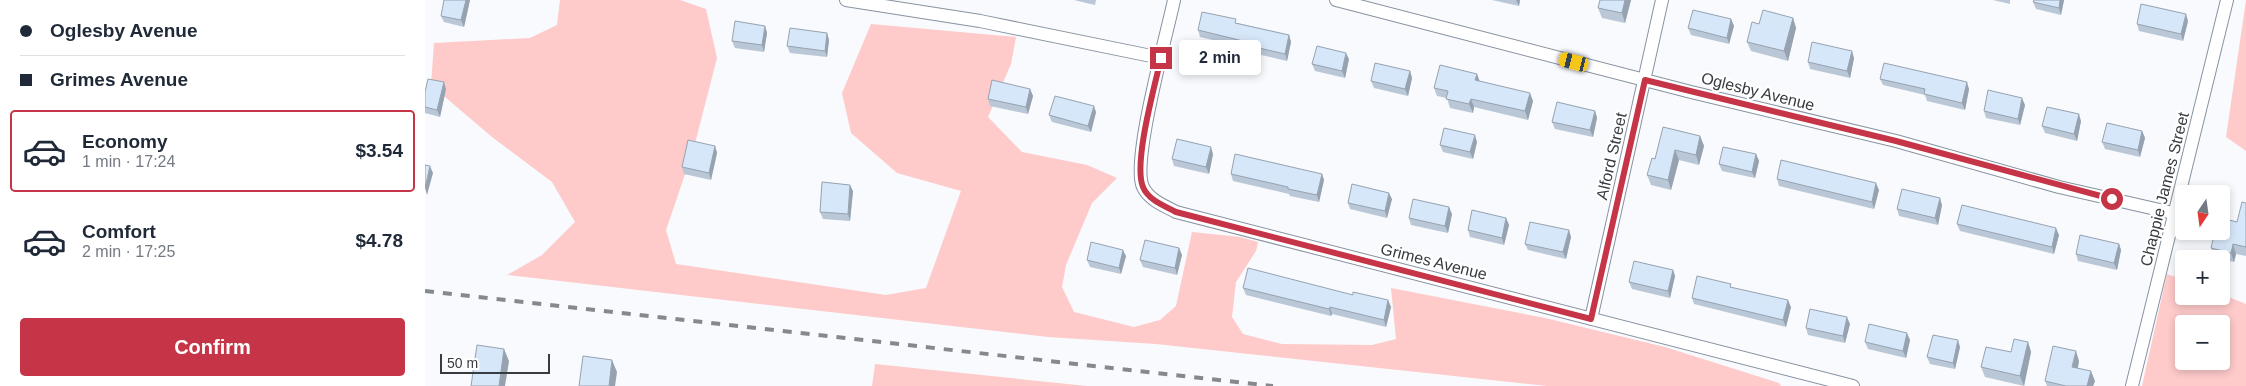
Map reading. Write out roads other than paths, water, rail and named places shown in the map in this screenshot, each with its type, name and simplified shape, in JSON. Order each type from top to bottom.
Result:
[{"type":"street","points":[[846,0],[980,21],[1161,58]]},
{"type":"street","name":"Grimes Avenue","points":[[1174,0],[1149,112],[1139,174],[1143,189],[1157,202],[1176,212],[1853,386]]},
{"type":"street","name":"Oglesby Avenue","points":[[1336,0],[1645,80],[1896,141],[2059,186],[2173,213]]},
{"type":"street","name":"Alford Street","points":[[1591,319],[1662,0]]},
{"type":"street","name":"Chappie James Street","points":[[2132,386],[2173,213],[2227,0]]},
{"type":"railway","points":[[425,291],[1273,386]]}]
